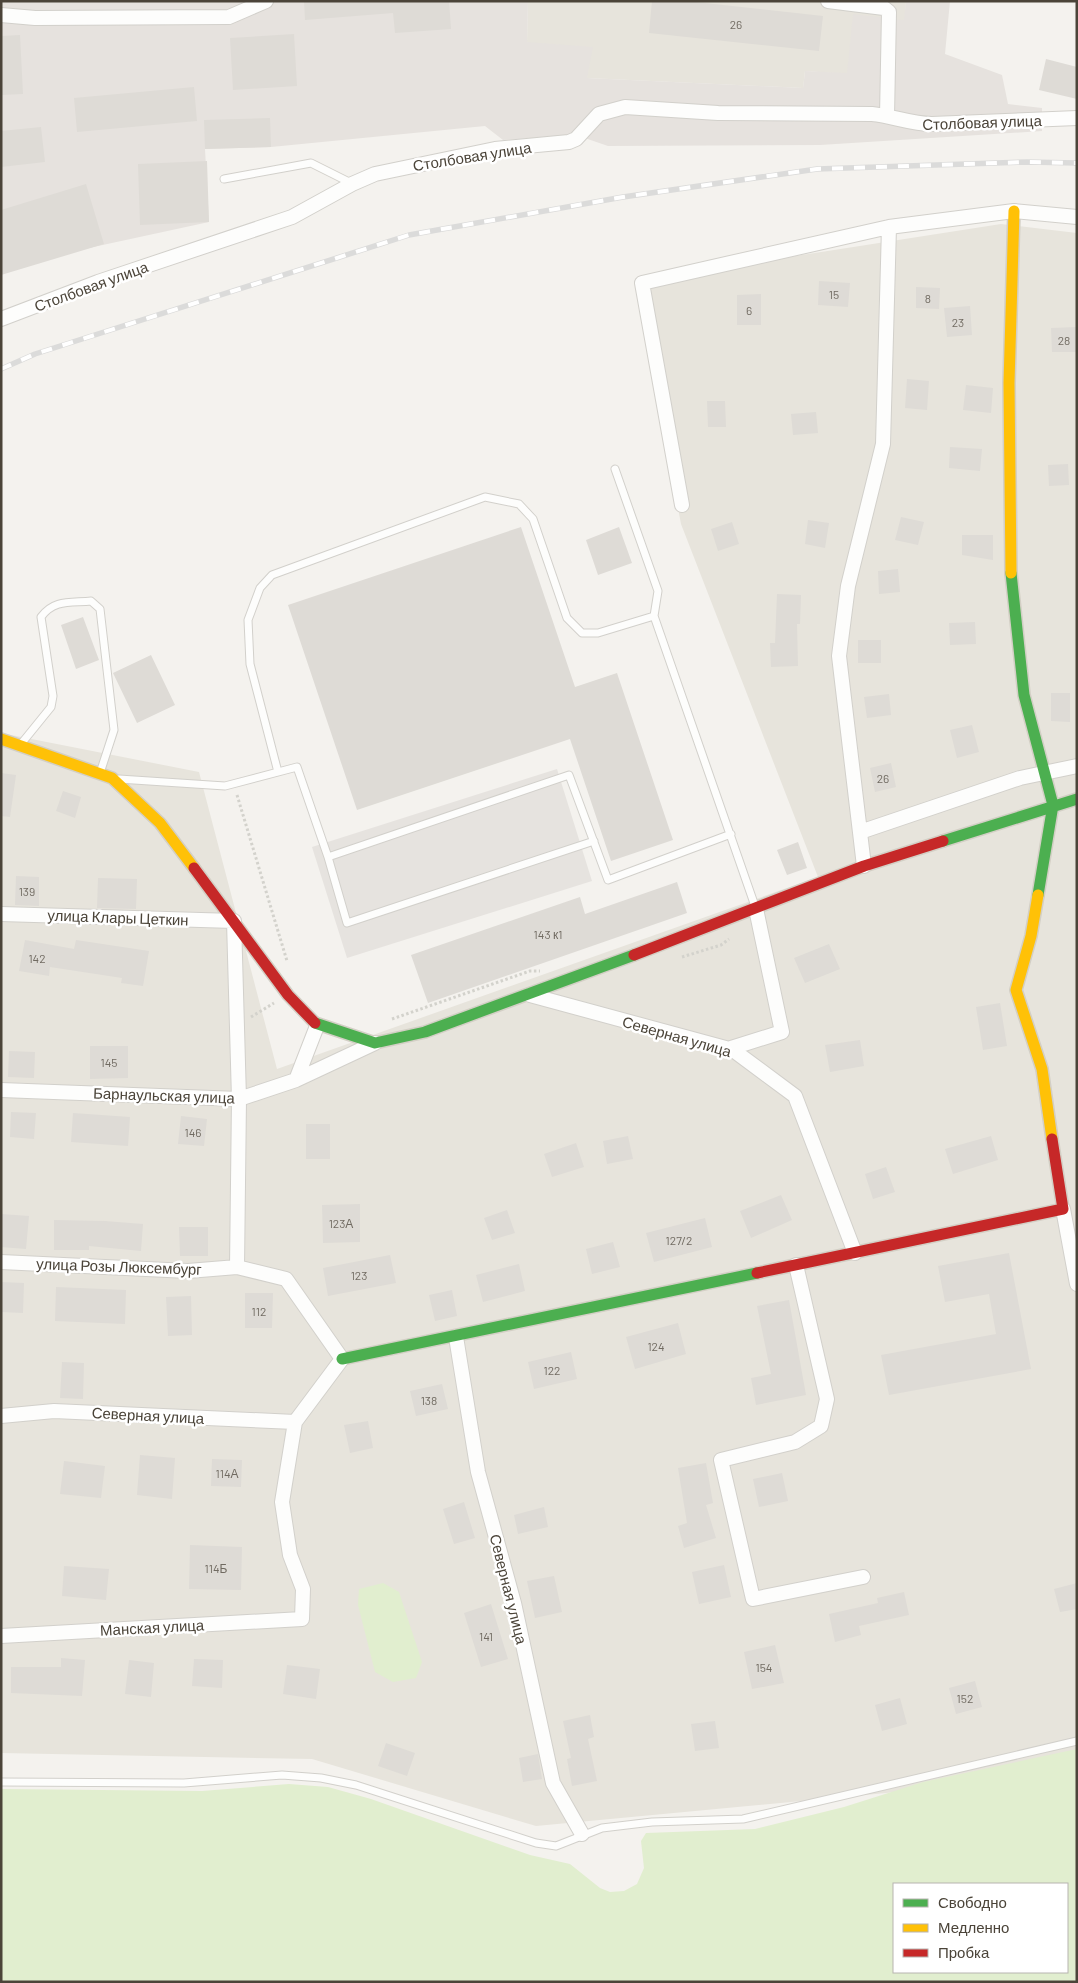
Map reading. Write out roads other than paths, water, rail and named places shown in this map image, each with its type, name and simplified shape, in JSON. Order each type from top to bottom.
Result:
[{"type":"street","points":[[1,16],[35,18],[229,17],[266,1]]},
{"type":"street","points":[[828,1],[884,8],[889,12],[887,116]]},
{"type":"street","name":"Столбовая улица","points":[[1,319],[98,282],[292,217],[352,184],[402,167],[495,149],[569,142],[576,139],[600,114],[625,107],[718,113],[887,116],[914,124],[1077,118]]},
{"type":"street","points":[[1014,211],[1009,383],[1010,566],[1024,695],[1052,805],[1031,936],[1016,990],[1042,1069],[1063,1209],[1077,1284]]},
{"type":"street","points":[[682,505],[642,283],[889,227],[1014,211],[1077,218]]},
{"type":"street","points":[[864,866],[839,656],[848,586],[883,444],[889,227]]},
{"type":"street","points":[[1,739],[112,778],[160,823],[288,995],[317,1026],[375,1043],[425,1032],[530,995],[864,866],[1052,805],[1077,799]]},
{"type":"street","points":[[860,832],[1020,778],[1077,766]]},
{"type":"street","points":[[728,1049],[782,1032],[756,909]]},
{"type":"street","name":"улица Клары Цеткин","points":[[1,914],[234,921]]},
{"type":"street","points":[[234,921],[239,1099],[237,1267]]},
{"type":"street","name":"Северная улица","points":[[530,995],[728,1049],[796,1096],[855,1253]]},
{"type":"street","points":[[296,1080],[317,1026]]},
{"type":"street","name":"Барнаульская улица","points":[[1,1090],[239,1099],[296,1080],[375,1043]]},
{"type":"street","points":[[295,1422],[342,1359],[456,1337],[1063,1209]]},
{"type":"street","name":"улица Розы Люксембург","points":[[1,1262],[188,1271],[237,1267],[286,1279],[342,1359]]},
{"type":"street","points":[[796,1265],[826,1399],[821,1426],[795,1442],[721,1460],[753,1599],[863,1577]]},
{"type":"street","name":"Северная улица","points":[[456,1337],[478,1472],[514,1603],[553,1783],[582,1834]]},
{"type":"street","name":"Северная улица","points":[[1,1416],[54,1411],[295,1422]]},
{"type":"street","name":"Манская улица","points":[[1,1636],[302,1619],[302,1589],[290,1555],[282,1502],[295,1422]]},
{"type":"lane","points":[[224,179],[311,163],[352,184]]},
{"type":"lane","points":[[615,469],[658,591],[654,616],[756,909]]},
{"type":"lane","points":[[278,772],[250,664],[248,620],[260,588],[272,575],[485,497],[519,504],[532,519],[567,618],[582,633],[598,633],[654,616]]},
{"type":"lane","points":[[20,745],[51,707],[53,696],[41,617],[48,608],[57,604],[91,601],[100,609],[113,707],[114,730],[99,774]]},
{"type":"lane","points":[[112,778],[225,786],[297,767],[328,858],[347,923],[594,841]]},
{"type":"lane","points":[[328,858],[568,775],[608,880],[731,834]]},
{"type":"lane","points":[[1,1782],[184,1784],[282,1776],[321,1778],[356,1785],[536,1843],[556,1846],[582,1834],[602,1828],[652,1822],[743,1819],[1077,1741]]},
{"type":"railway","points":[[1,369],[35,354],[409,235],[623,197],[817,169],[1027,162],[1077,163]]}]
